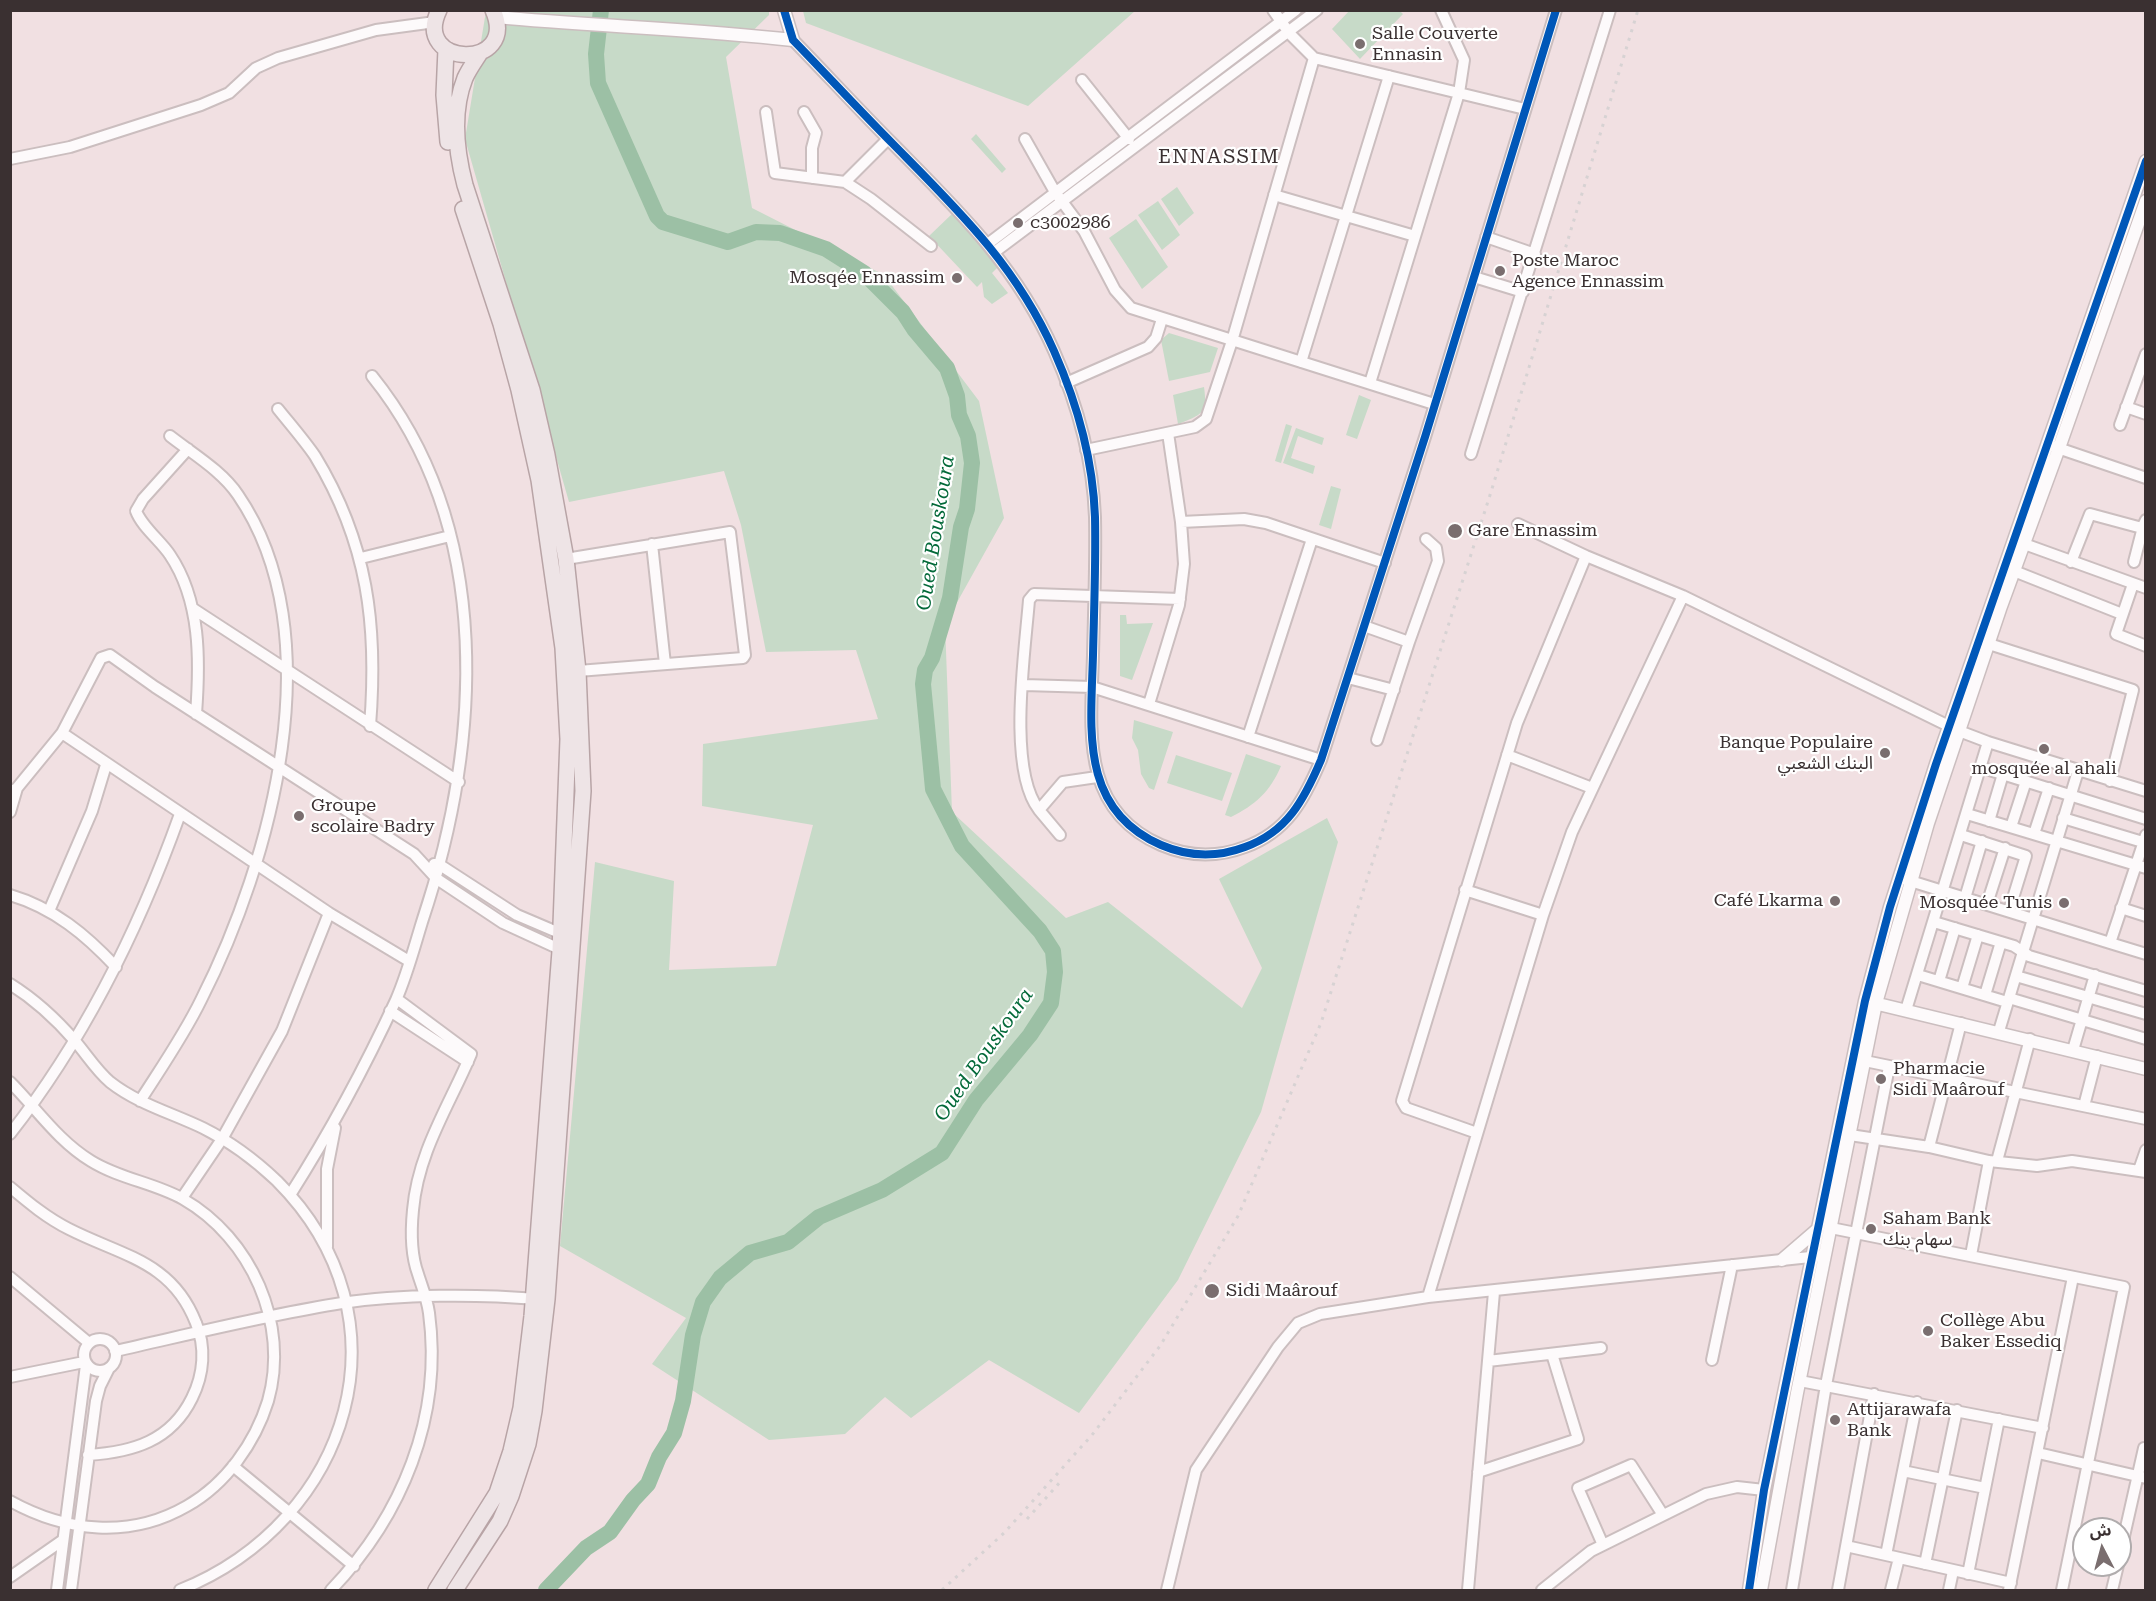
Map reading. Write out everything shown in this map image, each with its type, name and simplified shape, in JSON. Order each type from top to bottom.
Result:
[{"type":"main road","points":[[437,16],[437,37],[446,49],[462,56],[480,53]]},
{"type":"main road","points":[[495,19],[491,43],[480,53],[466,75],[460,94],[457,133],[461,170],[532,390],[547,455],[566,559],[578,671],[583,791],[567,935]]},
{"type":"main road","points":[[446,49],[444,95],[453,180],[519,390],[551,552],[563,648],[568,739],[567,952],[540,1299],[541,1368],[528,1444],[521,1468],[500,1521],[455,1590]]},
{"type":"main road","points":[[436,1590],[497,1493],[508,1462],[540,1299]]},
{"type":"street","points":[[784,10],[793,40],[992,247],[1042,324],[1066,383],[1086,450],[1095,517],[1091,739],[1097,777],[1105,796],[1117,812],[1152,842],[1192,855],[1211,855],[1247,847],[1278,830],[1294,814],[1307,795],[1348,678],[1556,10]]},
{"type":"street","points":[[1273,10],[1290,34],[1314,58],[1526,109]]},
{"type":"street","points":[[992,247],[1055,192],[1129,139],[1296,10]]},
{"type":"street","points":[[992,247],[1064,202],[1290,34],[1317,10]]},
{"type":"street","points":[[1370,383],[1459,93],[1464,60],[1440,10]]},
{"type":"street","points":[[1471,454],[1610,10]]},
{"type":"street","points":[[10,159],[70,147],[201,105],[229,93],[256,68],[278,58],[376,30],[437,16]]},
{"type":"street","points":[[495,19],[625,26],[793,40]]},
{"type":"street","points":[[1086,450],[1195,427],[1206,419],[1232,341],[1314,58]]},
{"type":"street","points":[[1301,362],[1389,76]]},
{"type":"street","points":[[1082,80],[1129,139]]},
{"type":"street","points":[[804,111],[816,135],[812,148],[812,178]]},
{"type":"street","points":[[766,112],[775,173],[844,182],[871,199],[931,246]]},
{"type":"street","points":[[844,182],[888,139]]},
{"type":"street","points":[[1025,139],[1055,192],[1084,231],[1123,300],[1131,308],[1434,404]]},
{"type":"street","points":[[1954,728],[1989,644],[2014,571],[2018,542],[2059,448],[2133,221],[2145,161]]},
{"type":"street","points":[[1274,195],[1415,236]]},
{"type":"street","points":[[1749,1590],[1764,1490],[1818,1229],[1871,1002],[1906,879],[1954,728],[2018,542],[2045,444],[2133,221],[2145,201]]},
{"type":"street","points":[[1486,237],[1535,254]]},
{"type":"street","points":[[1474,277],[1523,292]]},
{"type":"street","points":[[1066,383],[1148,347],[1156,338],[1162,319]]},
{"type":"street","points":[[2120,426],[2143,370],[2145,354]]},
{"type":"street","points":[[290,1195],[336,1122],[396,999],[437,879],[459,782],[468,688],[464,624],[450,536],[436,489],[423,459],[391,399],[372,376]]},
{"type":"street","points":[[2126,407],[2145,414]]},
{"type":"street","points":[[278,409],[314,455],[337,496],[352,529],[361,558],[373,648],[370,726]]},
{"type":"street","points":[[1149,704],[1180,599],[1184,564],[1181,522],[1168,433]]},
{"type":"street","points":[[140,1101],[201,1000],[224,950],[255,864],[280,767],[287,672],[277,585],[261,539],[238,495],[225,480],[170,436]]},
{"type":"street","points":[[2045,444],[2145,478]]},
{"type":"street","points":[[188,449],[142,499],[136,511],[181,573],[192,608],[198,661],[196,714]]},
{"type":"street","points":[[2071,562],[2090,514],[2144,524],[2134,562]]},
{"type":"street","points":[[1181,522],[1244,519],[1266,523],[1384,563]]},
{"type":"street","points":[[1518,524],[1586,556],[1683,596],[1954,728],[1988,742],[2145,791]]},
{"type":"street","points":[[566,559],[730,532],[746,655],[743,658],[578,671]]},
{"type":"street","points":[[361,558],[450,536]]},
{"type":"street","points":[[1248,737],[1312,539]]},
{"type":"street","points":[[1377,740],[1438,561],[1437,548],[1426,539]]},
{"type":"street","points":[[2018,542],[2145,588]]},
{"type":"street","points":[[652,544],[665,664]]},
{"type":"street","points":[[1477,1133],[1406,1107],[1402,1101],[1507,755],[1529,690],[1586,556]]},
{"type":"street","points":[[2014,571],[2122,614]]},
{"type":"street","points":[[2133,584],[2116,634],[2145,646]]},
{"type":"street","points":[[1060,835],[1031,799],[1020,755],[1030,596],[1034,594],[1180,599]]},
{"type":"street","points":[[1428,1297],[1543,915],[1572,832],[1683,596]]},
{"type":"street","points":[[192,608],[459,782]]},
{"type":"street","points":[[1364,626],[1409,642]]},
{"type":"street","points":[[1989,644],[2133,690],[2110,781]]},
{"type":"street","points":[[10,812],[14,790],[62,733],[101,658],[107,655],[425,863],[437,879],[513,930],[567,952]]},
{"type":"street","points":[[1348,678],[1394,690]]},
{"type":"street","points":[[1024,684],[1092,687],[1321,760]]},
{"type":"street","points":[[62,733],[106,765],[329,913],[410,961]]},
{"type":"street","points":[[1906,1010],[1988,742]]},
{"type":"street","points":[[1507,755],[1592,788]]},
{"type":"street","points":[[49,911],[92,811],[106,765]]},
{"type":"street","points":[[1980,767],[2145,819]]},
{"type":"street","points":[[1999,1031],[2078,771]]},
{"type":"street","points":[[1989,821],[2004,774]]},
{"type":"street","points":[[1039,810],[1063,782],[1097,777]]},
{"type":"street","points":[[2011,827],[2026,781]]},
{"type":"street","points":[[2034,834],[2049,788]]},
{"type":"street","points":[[10,1134],[32,1107],[75,1041],[116,968],[156,880],[180,814]]},
{"type":"street","points":[[1967,814],[2141,866]]},
{"type":"street","points":[[2063,818],[2145,840],[2141,866],[2121,909],[2110,943]]},
{"type":"street","points":[[1960,835],[2025,854],[2026,858],[2009,911]]},
{"type":"street","points":[[1965,898],[1982,841]]},
{"type":"street","points":[[1987,904],[2005,848]]},
{"type":"street","points":[[425,863],[440,865],[517,915],[567,935]]},
{"type":"street","points":[[1906,879],[2145,954]]},
{"type":"street","points":[[1465,890],[1543,915]]},
{"type":"street","points":[[10,895],[49,911],[87,938],[116,968]]},
{"type":"street","points":[[2121,909],[2145,916]]},
{"type":"street","points":[[182,1198],[222,1140],[282,1031],[329,913]]},
{"type":"street","points":[[1934,922],[2001,942],[2029,956],[2145,991]]},
{"type":"street","points":[[1939,981],[1956,928]]},
{"type":"street","points":[[1962,988],[1978,935]]},
{"type":"street","points":[[1984,995],[2001,942]]},
{"type":"street","points":[[1918,975],[2145,1039]]},
{"type":"street","points":[[2073,1050],[2096,975]]},
{"type":"street","points":[[2016,976],[2145,1014]]},
{"type":"street","points":[[10,984],[26,994],[75,1041],[92,1064],[111,1082],[140,1101],[205,1129],[258,1165],[290,1195],[310,1222],[327,1251],[345,1303],[351,1359],[343,1415],[323,1467],[291,1513],[270,1536],[238,1561],[180,1590]]},
{"type":"street","points":[[331,1590],[354,1566],[389,1516],[406,1481],[418,1444],[427,1406],[431,1366],[427,1298],[417,1272],[412,1212],[416,1183],[431,1136],[468,1062],[470,1051],[396,999]]},
{"type":"street","points":[[1871,1002],[1999,1031],[2145,1069]]},
{"type":"street","points":[[1761,1590],[1864,1061],[1871,1002]]},
{"type":"street","points":[[390,1011],[468,1062]]},
{"type":"street","points":[[1929,1147],[1961,1023]]},
{"type":"street","points":[[1971,1255],[1993,1161],[2018,1093],[2030,1040]]},
{"type":"street","points":[[2084,1106],[2097,1056]]},
{"type":"street","points":[[1864,1061],[2145,1119]]},
{"type":"street","points":[[1792,1590],[1826,1386],[1858,1233],[1889,1066]]},
{"type":"street","points":[[10,1082],[66,1143],[90,1161],[121,1177],[182,1198],[212,1221],[245,1258],[261,1287],[271,1315],[274,1354],[270,1394],[257,1429],[233,1466],[210,1491],[170,1515],[132,1526],[78,1527],[65,1524],[10,1501]]},
{"type":"street","points":[[327,1251],[327,1169],[336,1122]]},
{"type":"street","points":[[1850,1135],[1929,1147],[1993,1161],[2037,1166],[2072,1161],[2142,1171],[2145,1150]]},
{"type":"street","points":[[10,1187],[51,1219],[138,1259],[170,1280],[188,1304],[200,1332],[203,1353],[201,1375],[182,1417],[151,1442],[131,1450],[88,1455]]},
{"type":"street","points":[[1831,1228],[2123,1286],[2125,1289],[2062,1590]]},
{"type":"street","points":[[1782,1260],[1818,1229]]},
{"type":"street","points":[[1167,1590],[1196,1470],[1288,1333],[1309,1316],[1428,1297],[1826,1256]]},
{"type":"street","points":[[1712,1360],[1732,1265]]},
{"type":"street","points":[[10,1277],[89,1342],[105,1340],[115,1351],[115,1361],[109,1368],[98,1393],[71,1590]]},
{"type":"street","points":[[1846,1546],[1968,1574],[2010,1587],[2073,1277]]},
{"type":"street","points":[[1468,1590],[1494,1292]]},
{"type":"street","points":[[115,1351],[271,1315],[345,1303],[427,1298],[540,1299]]},
{"type":"street","points":[[57,1590],[86,1387],[85,1348],[89,1342]]},
{"type":"street","points":[[1488,1361],[1601,1348]]},
{"type":"street","points":[[1478,1472],[1578,1438],[1552,1354]]},
{"type":"street","points":[[10,1377],[85,1363],[95,1371],[109,1368]]},
{"type":"street","points":[[1800,1381],[2043,1428]]},
{"type":"street","points":[[1838,1590],[1875,1394]]},
{"type":"street","points":[[1886,1555],[1917,1402]]},
{"type":"street","points":[[1925,1564],[1957,1410]]},
{"type":"street","points":[[1968,1574],[1999,1419]]},
{"type":"street","points":[[2130,1517],[2141,1477],[2144,1448]]},
{"type":"street","points":[[2038,1454],[2141,1477]]},
{"type":"street","points":[[1603,1545],[1578,1488],[1631,1465],[1663,1515]]},
{"type":"street","points":[[233,1466],[354,1566]]},
{"type":"street","points":[[1903,1471],[1985,1488]]},
{"type":"street","points":[[1542,1590],[1552,1585],[1578,1559],[1663,1515],[1723,1489],[1737,1487],[1764,1490]]},
{"type":"street","points":[[10,1577],[63,1540]]},
{"type":"street","points":[[1891,1590],[1899,1558]]},
{"type":"street","points":[[1949,1590],[1953,1571]]},
{"type":"green space","points":[[803,10],[1135,11],[1028,106],[806,23]]},
{"type":"green space","name":"Salle Couverte Ennasin","points":[[1350,10],[1400,11],[1403,14],[1360,59],[1332,29]]},
{"type":"green space","points":[[486,11],[769,11],[769,15],[726,57],[752,208],[884,275],[979,401],[1004,518],[945,624],[952,812],[1066,918],[1108,902],[1242,1008],[1262,968],[1219,879],[1327,818],[1338,842],[1261,1112],[1178,1280],[1079,1413],[989,1360],[911,1418],[885,1397],[845,1434],[769,1440],[652,1364],[686,1318],[560,1246],[595,862],[674,881],[669,970],[776,966],[813,825],[702,806],[703,744],[878,719],[856,650],[766,652],[741,525],[724,471],[569,502],[465,139]]},
{"type":"green space","points":[[976,134],[1006,169],[1002,173],[971,139]]},
{"type":"green space","points":[[1177,187],[1194,213],[1179,226],[1161,199]]},
{"type":"green space","points":[[1158,201],[1180,235],[1162,250],[1138,215]]},
{"type":"green space","points":[[953,213],[1001,264],[992,273],[1008,293],[992,304],[984,297],[982,282],[977,287],[929,236]]},
{"type":"green space","points":[[1136,219],[1168,267],[1142,289],[1109,238]]},
{"type":"green space","points":[[1169,333],[1218,348],[1210,372],[1169,381],[1161,340]]},
{"type":"green space","points":[[1204,387],[1204,408],[1197,415],[1178,424],[1173,395]]},
{"type":"green space","points":[[1359,395],[1371,400],[1357,439],[1346,435]]},
{"type":"green space","points":[[1286,424],[1292,426],[1281,463],[1275,461]]},
{"type":"green space","points":[[1296,428],[1324,438],[1322,445],[1298,436],[1291,458],[1315,466],[1313,474],[1283,463]]},
{"type":"green space","points":[[1331,486],[1341,489],[1331,529],[1319,525]]},
{"type":"green space","points":[[1120,615],[1126,615],[1127,624],[1153,623],[1132,680],[1120,676]]},
{"type":"green space","points":[[1134,720],[1173,732],[1154,790],[1149,788],[1141,774],[1138,750],[1132,738]]},
{"type":"green space","points":[[1246,754],[1281,766],[1261,797],[1231,817],[1225,815]]},
{"type":"green space","points":[[1176,755],[1232,773],[1222,801],[1167,783]]},
{"type":"waterway","name":"Oued Bouskoura","points":[[546,1590],[586,1548],[610,1532],[633,1500],[648,1484],[659,1457],[674,1433],[683,1401],[693,1335],[703,1302],[720,1278],[750,1253],[788,1242],[819,1217],[882,1190],[942,1153],[976,1100],[1030,1035],[1051,1003],[1055,972],[1053,951],[1040,931],[962,846],[933,789],[923,684],[925,670],[932,658],[950,598],[961,527],[967,509],[972,463],[968,436],[959,415],[957,396],[947,368],[914,329],[903,312],[864,273],[826,249],[780,233],[756,232],[728,242],[663,222],[657,216],[598,83],[596,54],[601,10]]},
{"type":"railway","points":[[942,1590],[1004,1533],[1092,1435],[1160,1346],[1238,1216],[1321,1023],[1491,492],[1638,10]]},
{"type":"railway","points":[[1027,1519],[1061,1481]]},
{"type":"cycle path","points":[[784,10],[793,40],[962,215],[1003,265],[1039,320],[1054,351],[1077,412],[1094,496],[1095,586],[1091,711],[1092,738],[1103,789],[1116,811],[1134,830],[1171,849],[1203,855],[1234,851],[1260,841],[1272,833],[1301,801],[1321,760],[1425,437],[1556,10]]},
{"type":"cycle path","points":[[1749,1590],[1764,1490],[1865,1001],[1890,907],[1936,764],[2146,161]]},
{"type":"place","name":"Salle Couverte Ennasin","points":[[1360,44]]},
{"type":"place","name":"c3002986","points":[[1018,223]]},
{"type":"place","name":"Poste Maroc Agence Ennassim","points":[[1500,271]]},
{"type":"place","name":"Mosqée Ennassim","points":[[957,278]]},
{"type":"place","name":"Gare Ennassim","points":[[1455,531]]},
{"type":"place","name":"mosquée al ahali","points":[[2044,749]]},
{"type":"place","name":"Banque Populaire البنك الشعبي","points":[[1885,753]]},
{"type":"place","name":"Groupe scolaire Badry","points":[[299,816]]},
{"type":"place","name":"Café Lkarma","points":[[1835,901]]},
{"type":"place","name":"Mosquée Tunis","points":[[2064,903]]},
{"type":"place","name":"Pharmacie Sidi Maârouf","points":[[1881,1079]]},
{"type":"place","name":"Saham Bank سهام بنك","points":[[1871,1229]]},
{"type":"place","name":"Sidi Maârouf","points":[[1212,1291]]},
{"type":"place","name":"Collège Abu Baker Essediq","points":[[1928,1331]]},
{"type":"place","name":"Attijarawafa Bank","points":[[1835,1420]]},
{"type":"district","name":"ENNASSIM","points":[[1219,157]]}]
